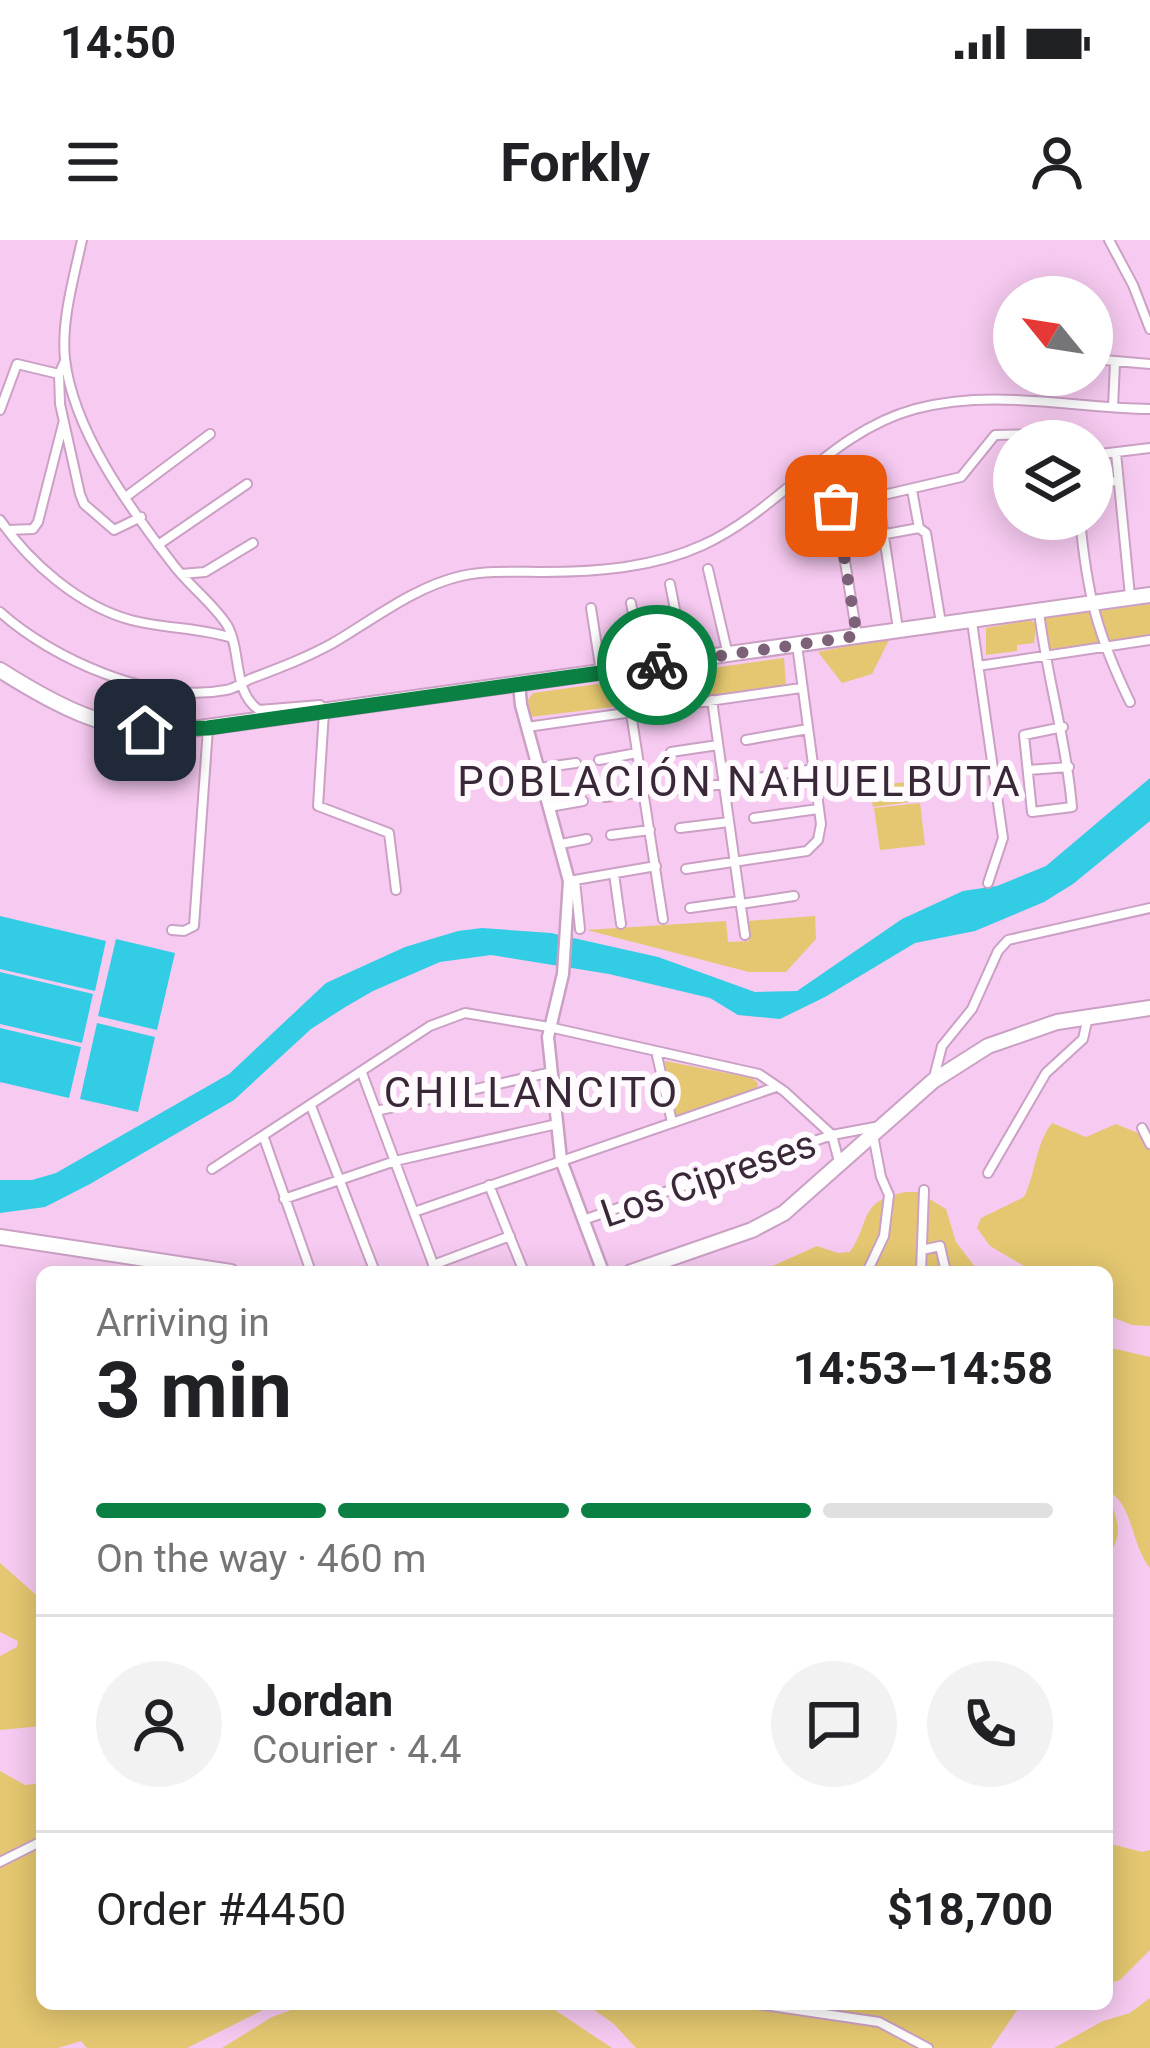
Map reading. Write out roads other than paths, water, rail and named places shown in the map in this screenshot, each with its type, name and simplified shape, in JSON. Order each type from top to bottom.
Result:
[{"type":"main road","points":[[0,665],[68,710],[100,722],[156,732],[1150,595]]},
{"type":"main road","points":[[648,1266],[772,1221],[933,1082],[974,1053],[1011,1036],[1150,1008]]},
{"type":"main road","points":[[0,1237],[140,1265]]},
{"type":"street","points":[[82,240],[59,374],[63,424],[84,504],[114,530],[140,517]]},
{"type":"street","points":[[1109,240],[1150,329]]},
{"type":"street","points":[[65,360],[86,430],[158,545],[220,616],[233,638],[241,683],[251,705],[259,710],[316,703],[324,712],[318,806],[389,832],[396,890]]},
{"type":"street","points":[[1114,407],[1115,363],[1150,364]]},
{"type":"street","points":[[0,410],[17,364],[59,374]]},
{"type":"street","points":[[0,612],[63,656],[126,680],[228,691],[298,662],[412,595],[454,578],[496,572],[596,571],[690,550],[732,529],[842,444],[902,413],[983,399],[1150,409]]},
{"type":"street","points":[[7,530],[33,529],[38,522],[63,424]]},
{"type":"street","points":[[127,496],[210,434]]},
{"type":"street","points":[[857,636],[836,506],[961,477],[993,437]]},
{"type":"street","points":[[1113,453],[1150,448]]},
{"type":"street","points":[[1116,453],[1130,598]]},
{"type":"street","points":[[1113,481],[1118,481]]},
{"type":"street","points":[[158,545],[248,484]]},
{"type":"street","points":[[913,490],[919,528]]},
{"type":"street","points":[[878,497],[898,630]]},
{"type":"street","points":[[0,520],[19,547],[71,591],[130,620],[201,628],[233,638]]},
{"type":"street","points":[[842,542],[919,528],[926,532],[941,624]]},
{"type":"street","points":[[1083,540],[1091,603],[1104,646],[1130,701]]},
{"type":"street","points":[[180,574],[205,572],[253,543]]},
{"type":"street","points":[[708,569],[728,655]]},
{"type":"street","points":[[670,584],[685,661]]},
{"type":"street","points":[[631,602],[643,667]]},
{"type":"street","points":[[591,608],[601,673]]},
{"type":"street","points":[[1038,610],[1063,728],[1072,807],[1032,812],[1024,735],[1063,728]]},
{"type":"street","points":[[971,620],[1003,838],[988,883]]},
{"type":"street","points":[[978,666],[1150,640]]},
{"type":"street","points":[[1138,642],[1150,656]]},
{"type":"street","points":[[686,869],[814,847],[821,832],[797,645]]},
{"type":"street","points":[[519,684],[527,728],[572,881],[580,928]]},
{"type":"street","points":[[527,728],[801,688]]},
{"type":"street","points":[[712,700],[745,935]]},
{"type":"street","points":[[630,712],[663,919]]},
{"type":"street","points":[[172,930],[184,932],[194,926],[208,728]]},
{"type":"street","points":[[746,740],[808,729]]},
{"type":"street","points":[[671,752],[718,745]]},
{"type":"street","points":[[599,760],[637,753]]},
{"type":"street","points":[[539,769],[576,764]]},
{"type":"street","points":[[1028,770],[1069,767]]},
{"type":"street","points":[[751,778],[814,769]]},
{"type":"street","points":[[676,790],[724,784]]},
{"type":"street","points":[[605,797],[644,792]]},
{"type":"street","points":[[549,807],[584,801]]},
{"type":"street","points":[[754,818],[818,809]]},
{"type":"street","points":[[680,828],[729,822]]},
{"type":"street","points":[[611,835],[650,830]]},
{"type":"street","points":[[561,844],[587,839]]},
{"type":"street","points":[[572,881],[656,866]]},
{"type":"street","points":[[614,874],[621,924]]},
{"type":"street","points":[[572,881],[563,974],[549,1027],[552,1072],[561,1160],[601,1266]]},
{"type":"street","points":[[691,908],[794,896]]},
{"type":"street","points":[[933,1082],[942,1046],[972,1009],[998,951],[1008,940],[1150,908]]},
{"type":"street","points":[[212,1169],[448,1017],[465,1013],[759,1074],[832,1135],[839,1167]]},
{"type":"street","points":[[988,1173],[1046,1073],[1083,1040],[1088,1017]]},
{"type":"street","points":[[656,1051],[672,1122]]},
{"type":"street","points":[[376,1111],[552,1072]]},
{"type":"street","points":[[362,1073],[433,1266]]},
{"type":"street","points":[[414,1211],[777,1086]]},
{"type":"street","points":[[311,1106],[373,1266]]},
{"type":"street","points":[[284,1199],[395,1161],[557,1124]]},
{"type":"street","points":[[1142,1128],[1150,1144]]},
{"type":"street","points":[[870,1266],[884,1236],[889,1195],[877,1130]]},
{"type":"street","name":"Los Cipreses","points":[[583,1220],[832,1135],[877,1130]]},
{"type":"street","points":[[264,1138],[309,1266]]},
{"type":"street","points":[[489,1185],[522,1266]]},
{"type":"street","points":[[921,1266],[924,1190]]},
{"type":"street","points":[[439,1266],[509,1236]]},
{"type":"street","points":[[922,1250],[940,1246],[945,1266]]},
{"type":"street","points":[[0,1862],[36,1843]]},
{"type":"street","points":[[799,2010],[868,2020],[899,2030],[928,2048]]},
{"type":"water","points":[[1150,778],[1150,821],[1073,884],[1044,902],[975,931],[915,943],[780,1019],[738,1015],[710,998],[609,974],[491,955],[440,962],[347,1006],[311,1029],[234,1100],[90,1184],[45,1207],[0,1213],[0,1180],[32,1180],[56,1173],[229,1074],[326,983],[405,947],[482,928],[551,933],[658,957],[755,992],[797,991],[902,919],[963,891],[997,886],[1046,866]]},
{"type":"water","points":[[0,916],[106,941],[95,991],[0,969]]},
{"type":"water","points":[[116,939],[175,953],[157,1030],[98,1016]]},
{"type":"water","points":[[0,972],[93,994],[82,1043],[0,1024]]},
{"type":"water","points":[[97,1023],[155,1037],[138,1112],[80,1099]]},
{"type":"water","points":[[0,1028],[81,1047],[69,1098],[0,1082]]},
{"type":"district","name":"POBLACIÓN NAHUELBUTA","points":[[740,781]]},
{"type":"district","name":"CHILLANCITO","points":[[532,1092]]}]
